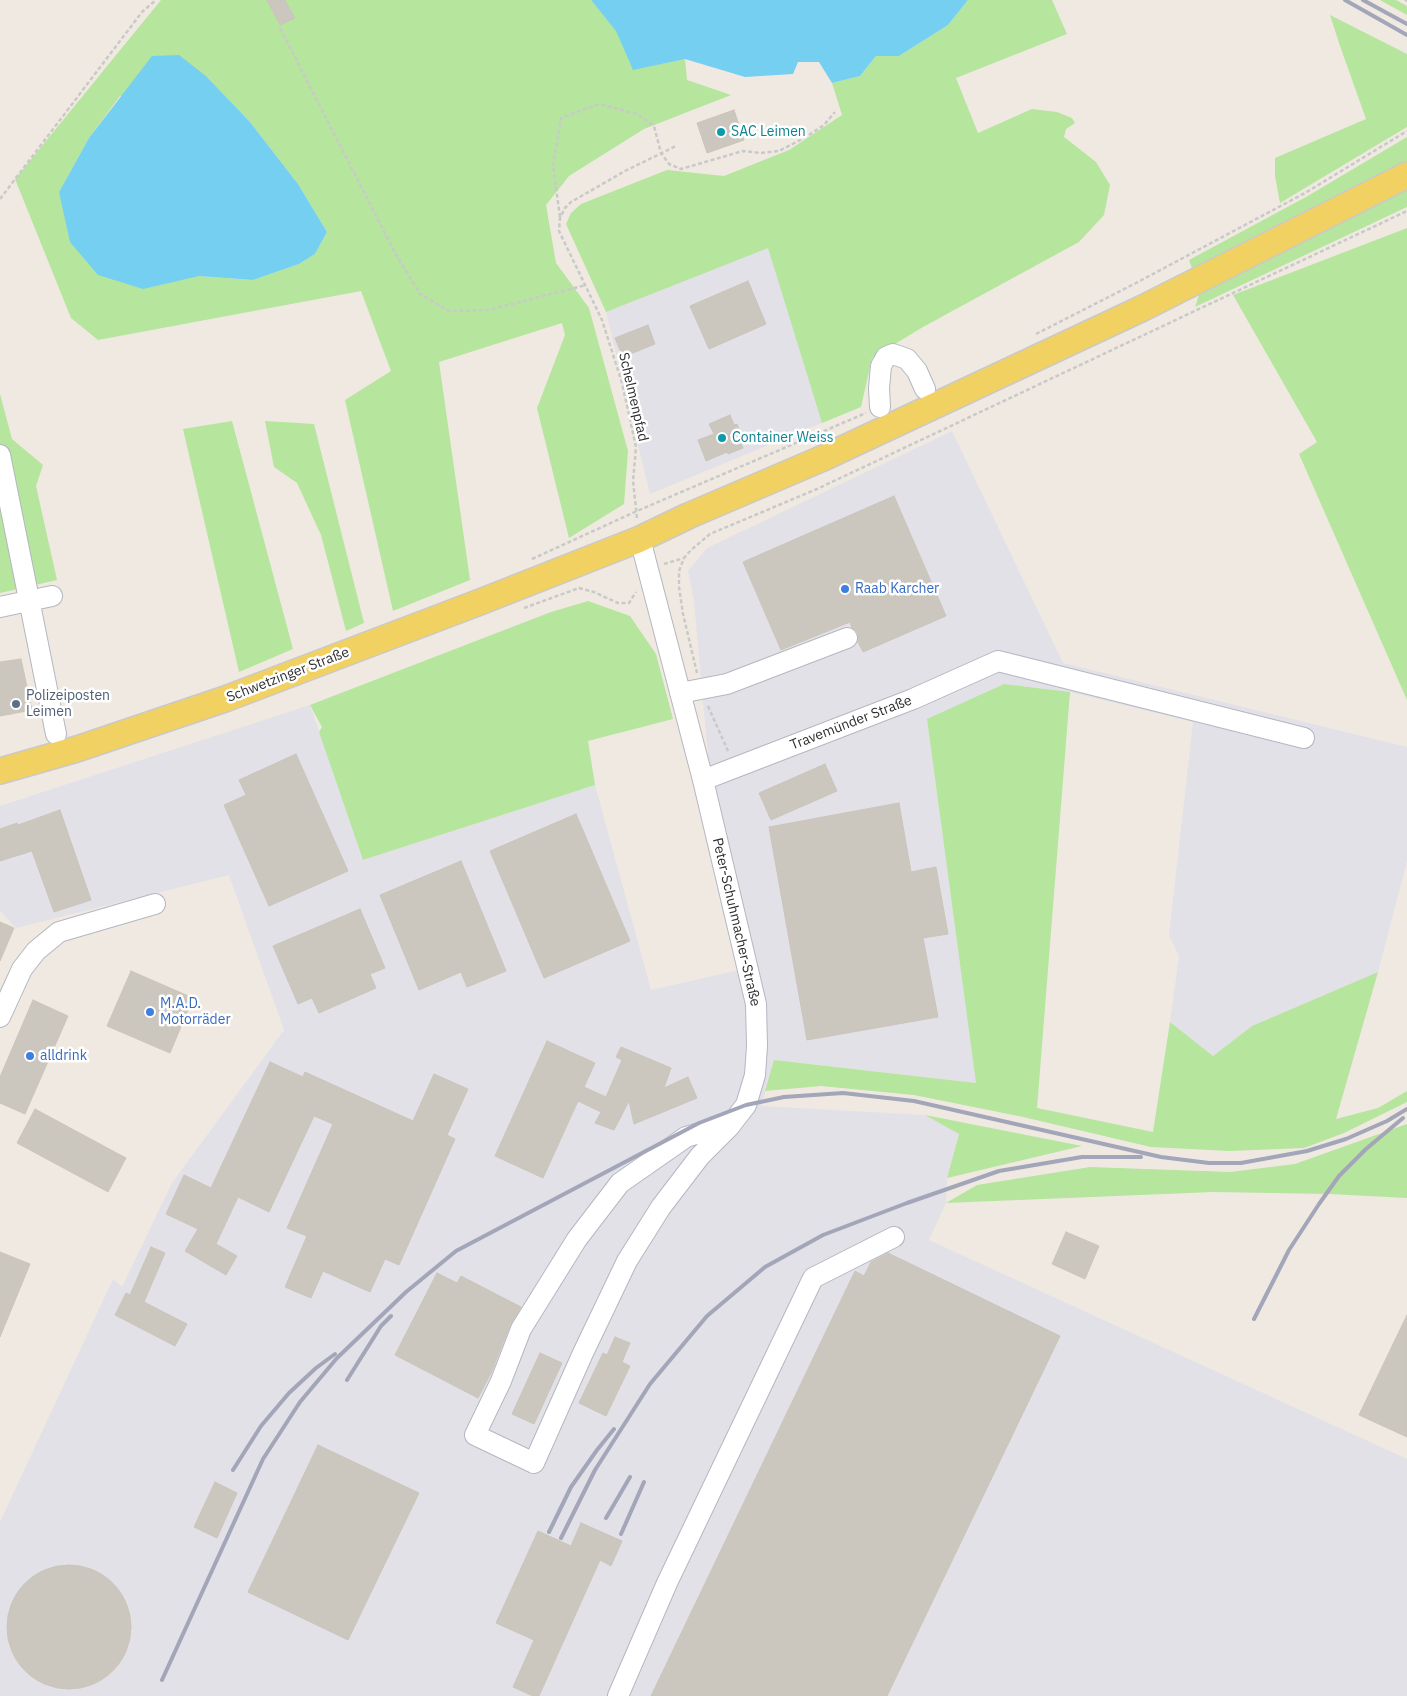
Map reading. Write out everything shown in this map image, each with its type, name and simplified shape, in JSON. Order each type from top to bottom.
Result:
[{"type":"main road","name":"Schwetzinger Straße","points":[[0,772],[77,749],[225,699],[640,539],[688,516],[821,459],[1132,313],[1407,175]]},
{"type":"street","points":[[880,407],[881,366],[886,357],[892,354],[907,359],[917,371],[925,389]]},
{"type":"street","points":[[0,455],[56,734]]},
{"type":"street","name":"Peter-Schuhmacher-Straße","points":[[640,539],[703,780],[756,1004],[757,1046],[755,1076],[746,1105],[732,1123],[700,1156],[661,1207],[627,1261],[534,1463],[475,1435],[501,1381],[521,1329],[577,1239],[620,1183],[686,1137],[732,1123]]},
{"type":"street","points":[[0,607],[52,596]]},
{"type":"street","points":[[680,693],[727,684],[847,638]]},
{"type":"street","name":"Travemünder Straße","points":[[703,780],[913,700],[998,661],[1304,738]]},
{"type":"street","points":[[0,1017],[22,969],[36,951],[59,932],[155,904]]},
{"type":"street","points":[[618,1696],[667,1584],[813,1278],[894,1237]]},
{"type":"path","points":[[0,199],[142,12],[156,0]]},
{"type":"path","points":[[280,28],[394,251],[420,294],[449,311],[488,310],[586,285]]},
{"type":"path","name":"Schelmenpfad","points":[[640,539],[633,481],[636,447],[622,383],[602,320],[560,231],[553,166],[561,118],[599,104],[637,114],[654,126],[661,153]]},
{"type":"path","points":[[661,153],[669,164],[681,168],[743,151],[760,153],[778,151],[824,125],[836,112]]},
{"type":"path","points":[[1031,337],[1136,284],[1305,193],[1407,132]]},
{"type":"path","points":[[560,218],[565,208],[572,202],[625,171],[676,146]]},
{"type":"path","points":[[735,768],[721,732],[701,690],[682,614],[679,571],[684,558],[702,540],[710,534],[826,485],[1407,211]]},
{"type":"path","points":[[532,558],[880,407]]},
{"type":"shaded area","points":[[768,247],[822,423],[650,494],[606,312]]},
{"type":"shaded area","points":[[952,431],[1063,663],[1407,747],[1407,861],[1378,972],[1252,1026],[1213,1056],[1170,1022],[1179,956],[1169,935],[1193,722],[1070,692],[1004,684],[927,720],[976,1083],[775,1060],[761,1106],[925,1115],[959,1133],[947,1178],[946,1203],[929,1240],[1407,1459],[1407,1696],[0,1696],[0,1522],[113,1279],[122,1287],[172,1183],[284,1030],[229,875],[16,928],[0,911],[0,806],[310,705],[363,860],[595,785],[651,990],[757,966],[708,756],[694,601],[688,571],[707,548]]},
{"type":"green space","points":[[161,0],[591,0],[616,30],[633,69],[685,59],[687,80],[731,95],[644,129],[569,176],[546,205],[556,263],[589,308],[628,451],[624,504],[569,538],[537,408],[565,335],[562,323],[439,362],[470,580],[393,611],[345,400],[391,371],[361,291],[98,340],[71,318],[15,179]],"holes":[[[207,77],[250,122],[298,184],[327,232],[315,254],[299,264],[253,280],[199,276],[59,192],[89,138],[120,96]]]},
{"type":"green space","points":[[968,0],[1052,0],[1067,34],[956,78],[978,133],[1032,109],[1057,112],[1072,118],[1075,123],[1066,129],[1064,137],[1096,162],[1110,185],[1104,215],[1079,242],[923,327],[872,358],[861,407],[822,423],[768,248],[606,312],[566,224],[571,213],[581,204],[667,170],[724,176],[789,150],[842,115],[832,83],[860,76],[876,56],[899,56],[948,25]]},
{"type":"green space","points":[[1380,0],[1396,0],[1407,6],[1407,15]]},
{"type":"green space","points":[[1330,15],[1407,54],[1407,127],[1280,203],[1275,176],[1275,158],[1366,119]]},
{"type":"green space","points":[[1407,137],[1407,163],[1193,271],[1189,260],[1306,197]]},
{"type":"green space","points":[[1407,190],[1407,207],[1195,307],[1199,295]]},
{"type":"green space","points":[[1407,228],[1407,700],[1299,454],[1317,442],[1233,295]]},
{"type":"green space","points":[[0,394],[12,439],[43,465],[36,486],[57,580],[0,593]]},
{"type":"green space","points":[[232,421],[293,649],[239,672],[183,429]]},
{"type":"green space","points":[[265,421],[314,424],[364,623],[346,631],[321,535],[297,483],[274,467]]},
{"type":"green space","points":[[588,601],[630,616],[656,654],[673,719],[588,741],[595,785],[363,860],[319,732],[322,727],[310,705],[551,612]]},
{"type":"green space","points":[[1004,684],[1070,692],[1037,1108],[1153,1132],[1170,1022],[1213,1056],[1252,1026],[1378,972],[1336,1119],[1378,1108],[1407,1091],[1407,1102],[1344,1133],[1304,1148],[1229,1151],[1151,1147],[1023,1117],[914,1095],[821,1086],[765,1091],[774,1060],[976,1083],[927,719]]},
{"type":"green space","points":[[925,1115],[1082,1146],[947,1178],[959,1134]]},
{"type":"green space","points":[[1407,1124],[1407,1198],[1329,1194],[1213,1192],[946,1203],[977,1185],[1090,1167],[1230,1172],[1295,1164]]},
{"type":"water","points":[[591,0],[968,0],[948,25],[899,56],[876,56],[860,76],[832,83],[819,62],[798,62],[793,74],[745,77],[685,59],[633,70],[616,31]]},
{"type":"water","points":[[179,55],[207,77],[250,122],[298,184],[327,232],[315,254],[299,264],[253,280],[199,276],[143,289],[98,275],[70,242],[59,192],[89,138],[152,56]]},
{"type":"building","points":[[267,0],[285,0],[295,18],[280,25]]},
{"type":"building","name":"SAC Leimen","points":[[734,110],[744,140],[707,153],[697,123]]},
{"type":"building","points":[[748,281],[766,324],[709,349],[690,306]]},
{"type":"building","points":[[648,325],[655,344],[623,357],[615,338]]},
{"type":"building","name":"Container Weiss","points":[[730,415],[734,425],[737,424],[742,437],[739,439],[743,448],[728,454],[727,452],[706,461],[698,440],[714,434],[709,424]]},
{"type":"building","name":"Raab Karcher","points":[[894,496],[946,616],[863,652],[858,642],[858,633],[852,628],[850,622],[781,650],[743,562]]},
{"type":"building","points":[[21,659],[32,710],[0,716],[0,662]]},
{"type":"building","points":[[296,754],[348,871],[269,906],[224,805],[246,795],[239,780]]},
{"type":"building","points":[[825,764],[837,791],[771,820],[759,793]]},
{"type":"building","points":[[899,803],[911,872],[936,867],[948,934],[923,938],[938,1017],[807,1040],[769,827]]},
{"type":"building","points":[[60,810],[91,900],[54,912],[32,851],[0,861],[0,829],[17,823],[18,825]]},
{"type":"building","points":[[576,814],[630,941],[544,978],[490,851]]},
{"type":"building","points":[[461,861],[506,971],[467,987],[461,972],[419,990],[380,895]]},
{"type":"building","points":[[360,909],[385,968],[370,974],[376,988],[319,1013],[312,998],[298,1004],[273,946]]},
{"type":"building","points":[[0,922],[14,928],[0,961]]},
{"type":"building","name":"M.A.D. Motorräder","points":[[131,971],[193,998],[170,1053],[107,1026]]},
{"type":"building","name":"alldrink","points":[[33,1000],[68,1016],[25,1114],[0,1103],[0,1077]]},
{"type":"building","points":[[547,1041],[595,1063],[584,1087],[606,1097],[622,1060],[616,1057],[621,1047],[671,1068],[664,1088],[688,1077],[697,1098],[634,1124],[629,1101],[614,1130],[595,1123],[601,1112],[578,1101],[543,1178],[495,1156]]},
{"type":"building","points":[[270,1062],[303,1077],[305,1072],[413,1121],[434,1074],[468,1089],[447,1135],[455,1139],[399,1265],[385,1259],[370,1292],[323,1271],[311,1298],[285,1287],[307,1236],[287,1228],[333,1124],[314,1116],[269,1212],[238,1197],[216,1244],[237,1256],[226,1275],[185,1251],[198,1229],[166,1214],[184,1175],[211,1188]]},
{"type":"building","points":[[35,1109],[126,1158],[108,1192],[17,1143]]},
{"type":"building","points":[[1066,1232],[1099,1246],[1085,1279],[1052,1264]]},
{"type":"building","points":[[151,1247],[165,1253],[144,1302],[187,1324],[175,1346],[115,1315],[126,1293],[130,1295]]},
{"type":"building","points":[[0,1252],[30,1264],[0,1337]]},
{"type":"building","points":[[888,1253],[1060,1336],[887,1696],[651,1696],[855,1271],[864,1276],[871,1262]]},
{"type":"building","points":[[437,1273],[457,1283],[461,1276],[521,1307],[510,1325],[491,1373],[478,1398],[395,1355]]},
{"type":"building","points":[[1407,1315],[1407,1437],[1359,1415]]},
{"type":"building","points":[[615,1337],[630,1343],[622,1362],[630,1366],[606,1416],[579,1403],[603,1353],[607,1355]]},
{"type":"building","points":[[540,1353],[562,1363],[534,1424],[512,1414]]},
{"type":"building","points":[[318,1445],[419,1493],[348,1640],[248,1592]]},
{"type":"building","points":[[215,1482],[237,1493],[217,1538],[194,1527]]},
{"type":"building","points":[[581,1523],[622,1541],[611,1566],[600,1560],[539,1696],[533,1696],[513,1687],[534,1640],[496,1623],[538,1531],[571,1546]]},
{"type":"building","points":[[69,1565],[93,1569],[113,1583],[127,1603],[131,1627],[127,1651],[113,1671],[93,1685],[69,1689],[45,1685],[25,1671],[11,1651],[7,1627],[11,1603],[25,1583],[45,1569]]},
{"type":"railway","points":[[1345,0],[1407,35]]},
{"type":"railway","points":[[1363,0],[1407,24]]},
{"type":"railway","points":[[162,1680],[263,1459],[300,1402],[337,1358],[406,1292],[456,1251],[699,1123],[746,1105],[784,1097],[843,1093],[914,1101],[1161,1157],[1209,1163],[1241,1163],[1307,1151],[1346,1139],[1387,1121],[1407,1109]]},
{"type":"railway","points":[[1254,1319],[1289,1250],[1339,1176],[1366,1149],[1403,1118]]},
{"type":"railway","points":[[561,1538],[595,1470],[650,1384],[707,1316],[765,1267],[823,1235],[999,1171],[1082,1157],[1141,1157]]},
{"type":"railway","points":[[347,1380],[381,1326],[391,1316]]},
{"type":"railway","points":[[233,1470],[261,1426],[289,1393],[316,1368],[335,1354]]},
{"type":"railway","points":[[549,1532],[571,1487],[614,1429]]},
{"type":"railway","points":[[606,1518],[630,1477]]},
{"type":"railway","points":[[621,1534],[644,1482]]},
{"type":"place","name":"SAC Leimen","points":[[721,132]]},
{"type":"place","name":"Container Weiss","points":[[722,438]]},
{"type":"place","name":"Raab Karcher","points":[[845,589]]},
{"type":"place","name":"Polizeiposten Leimen","points":[[16,704]]},
{"type":"place","name":"M.A.D. Motorräder","points":[[150,1012]]},
{"type":"place","name":"alldrink","points":[[30,1056]]}]
